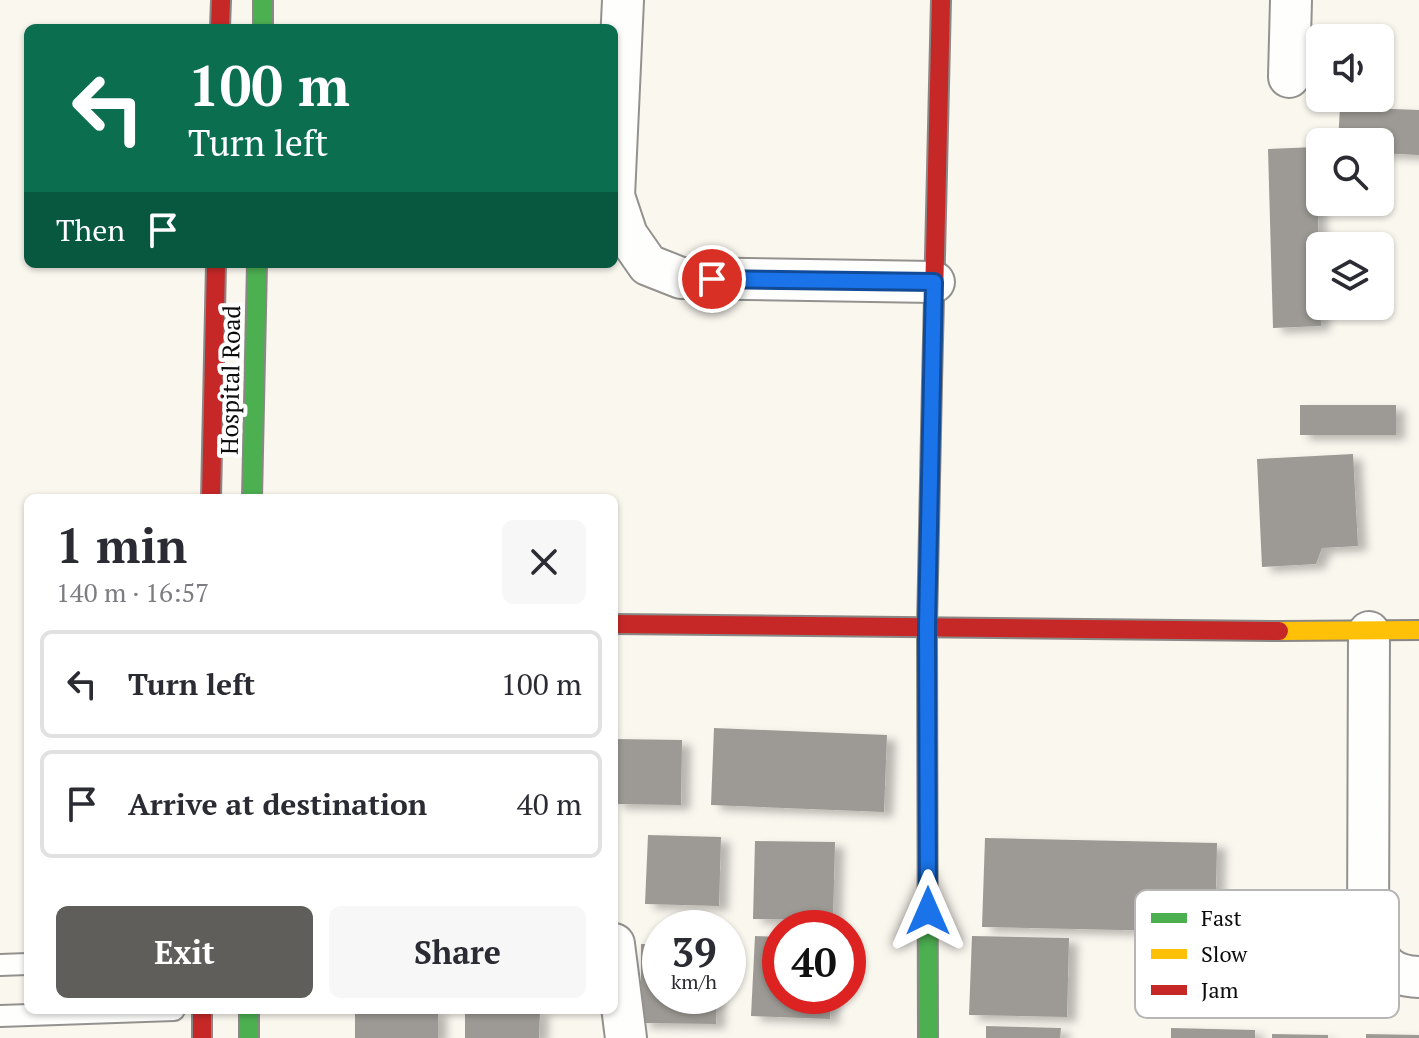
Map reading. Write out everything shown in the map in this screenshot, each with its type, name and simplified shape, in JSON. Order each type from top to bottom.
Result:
[{"type":"street","points":[[220,24],[221,0]]},
{"type":"street","points":[[263,0],[263,24]]},
{"type":"street","points":[[618,109],[623,0]]},
{"type":"street","points":[[928,1038],[927,627],[941,0]]},
{"type":"street","points":[[1289,77],[1291,0]]},
{"type":"street","points":[[618,208],[627,235],[648,265],[681,278],[934,282]]},
{"type":"street","name":"Hospital Road","points":[[211,494],[216,268]]},
{"type":"street","name":"Hospital Road","points":[[252,494],[257,268]]},
{"type":"street","points":[[618,624],[1419,630]]},
{"type":"street","points":[[1368,890],[1369,632]]},
{"type":"street","points":[[1399,973],[1419,977]]},
{"type":"street","points":[[618,975],[626,1038]]},
{"type":"street","points":[[202,1014],[202,1038]]},
{"type":"street","points":[[249,1014],[249,1038]]},
{"type":"lane","points":[[0,965],[24,964]]},
{"type":"lane","points":[[0,1016],[58,1014]]},
{"type":"building","points":[[1419,110],[1419,155],[1394,154],[1394,128],[1339,128],[1340,112]]},
{"type":"building","points":[[1306,147],[1306,216],[1318,216],[1318,232],[1306,232],[1306,320],[1321,320],[1321,326],[1273,328],[1268,149]]},
{"type":"building","points":[[1300,405],[1396,405],[1396,435],[1300,435]]},
{"type":"building","points":[[1353,454],[1358,546],[1322,548],[1316,564],[1262,567],[1257,459]]},
{"type":"building","points":[[714,728],[887,735],[884,812],[711,805]]},
{"type":"building","points":[[618,739],[682,740],[681,805],[618,804]]},
{"type":"building","points":[[648,835],[721,837],[719,906],[645,904]]},
{"type":"building","points":[[985,838],[1217,843],[1216,890],[1135,890],[1135,930],[982,927]]},
{"type":"building","points":[[755,841],[835,842],[833,910],[762,910],[762,919],[753,919]]},
{"type":"building","points":[[755,936],[762,936],[762,1014],[830,1014],[830,1019],[751,1016]]},
{"type":"building","points":[[972,936],[1069,938],[1067,1017],[969,1015]]},
{"type":"building","points":[[642,944],[642,1014],[716,1014],[716,1024],[641,1023]]},
{"type":"building","points":[[355,1014],[438,1014],[438,1038],[355,1038]]},
{"type":"building","points":[[465,1014],[540,1014],[539,1038],[465,1038]]},
{"type":"building","points":[[986,1026],[1061,1028],[1060,1038],[986,1038]]},
{"type":"building","points":[[1171,1028],[1255,1030],[1255,1038],[1171,1038]]},
{"type":"building","points":[[1272,1034],[1328,1035],[1328,1038],[1272,1038]]},
{"type":"building","points":[[1366,1034],[1419,1035],[1419,1038],[1366,1038]]},
{"type":"traffic: fast","points":[[263,0],[263,24]]},
{"type":"traffic: fast","points":[[252,494],[257,268]]},
{"type":"traffic: fast","points":[[928,1038],[927,627],[932,383]]},
{"type":"traffic: fast","points":[[249,1014],[249,1038]]},
{"type":"traffic: slow","points":[[1279,631],[1419,630]]},
{"type":"traffic: jam","points":[[220,24],[221,0]]},
{"type":"traffic: jam","points":[[932,383],[941,0]]},
{"type":"traffic: jam","points":[[211,494],[216,268]]},
{"type":"traffic: jam","points":[[618,624],[1279,631]]},
{"type":"traffic: jam","points":[[202,1014],[202,1038]]},
{"type":"route","points":[[712,279],[934,282],[927,627],[928,911]]}]
